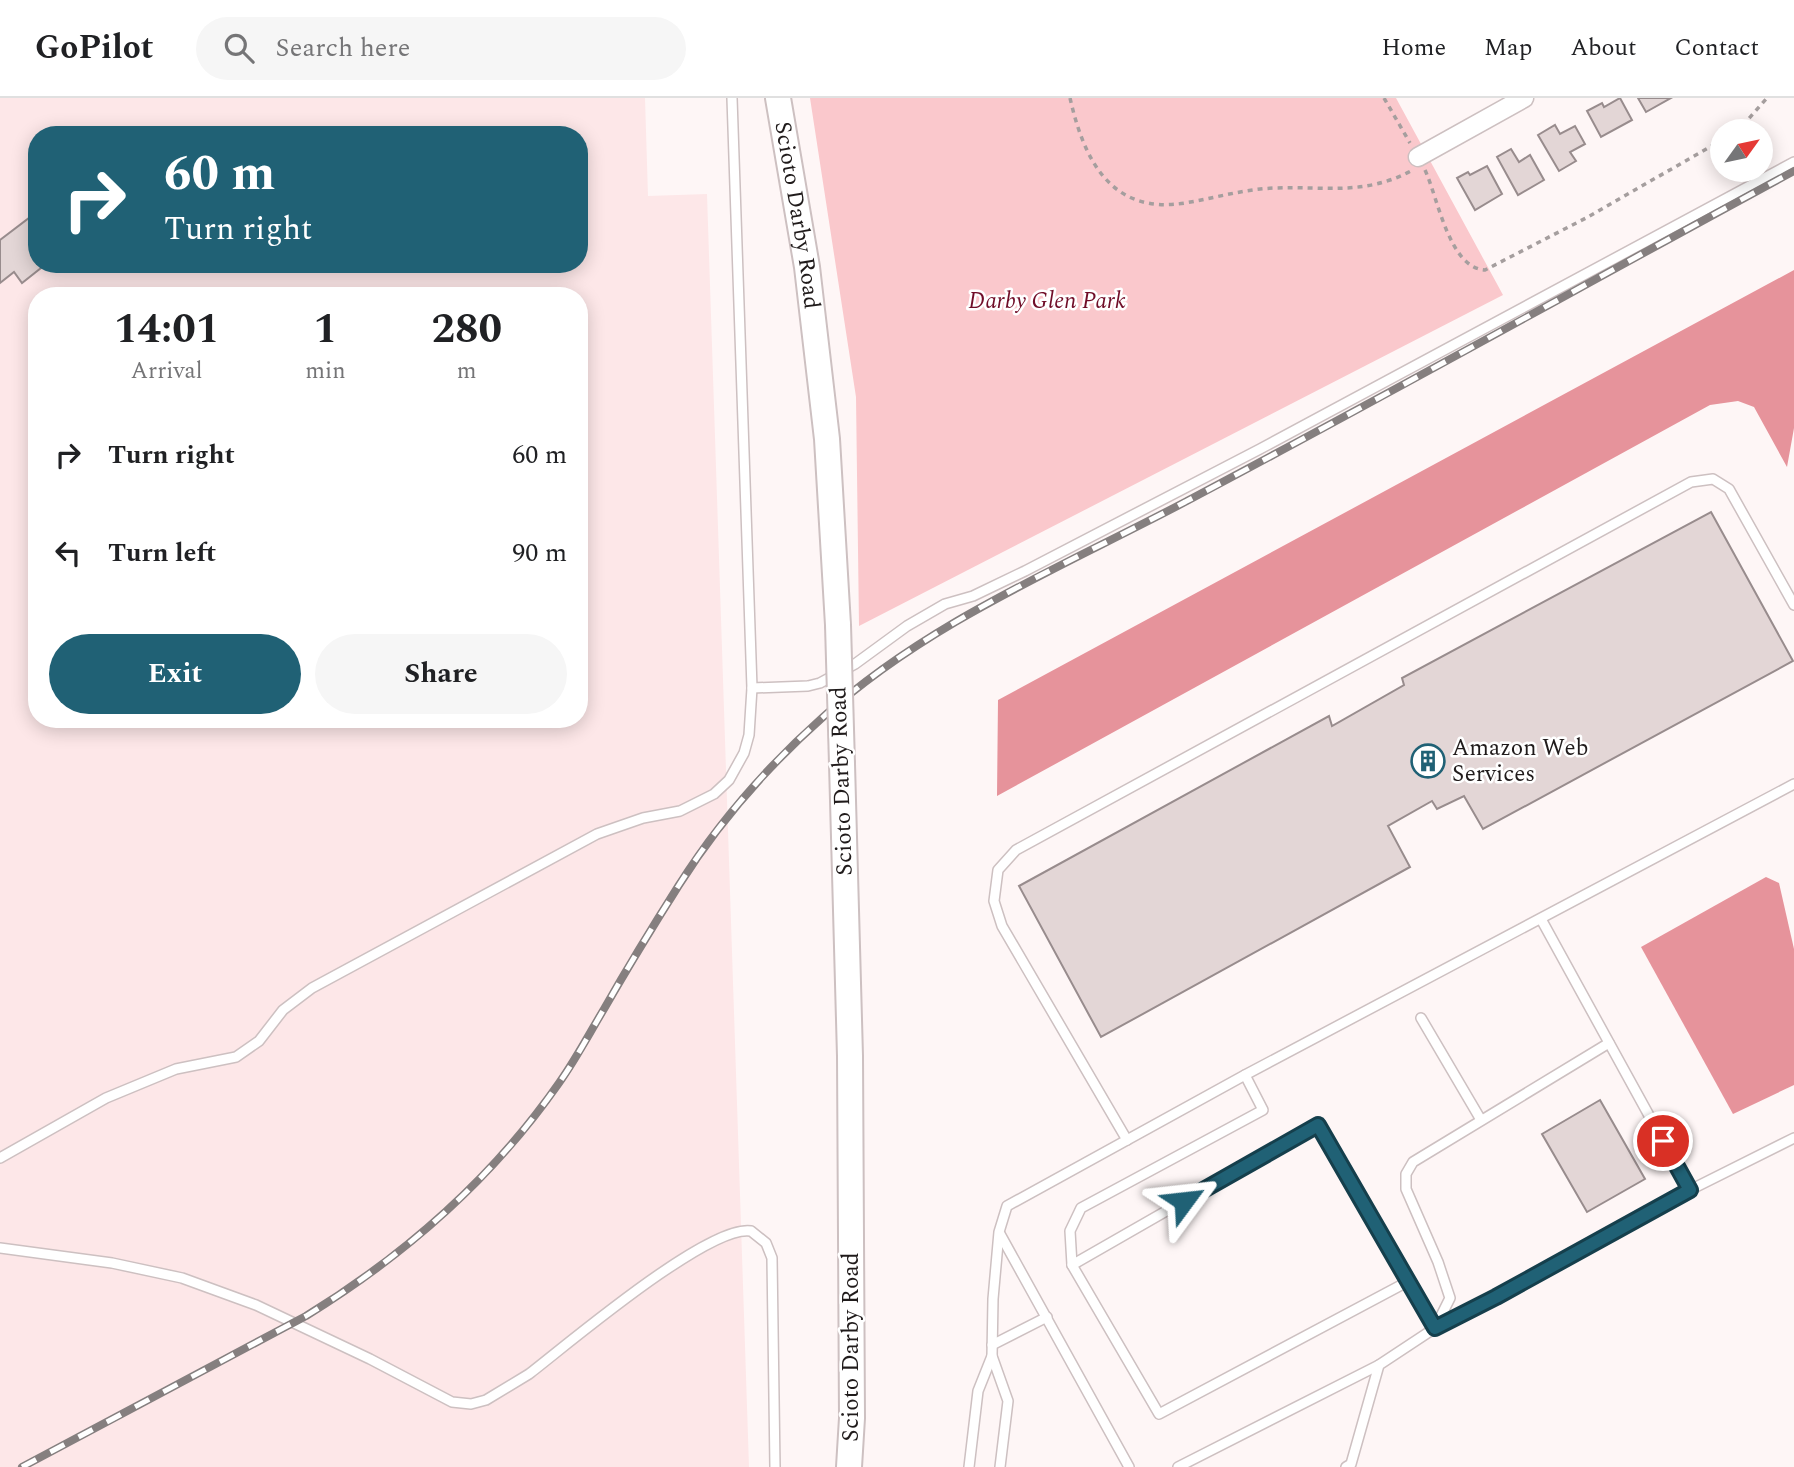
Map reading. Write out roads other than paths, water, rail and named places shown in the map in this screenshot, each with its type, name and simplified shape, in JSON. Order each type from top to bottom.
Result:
[{"type":"main road","name":"Scioto Darby Road","points":[[779,98],[807,267],[827,439],[838,625],[850,1056],[852,1418],[849,1467]]},
{"type":"street","points":[[1420,161],[1524,98]]},
{"type":"lane","points":[[0,1158],[106,1098],[176,1069],[236,1057],[259,1041],[283,1010],[312,988],[597,834],[643,818],[680,811],[714,794],[729,780],[744,753],[749,735],[752,688],[732,98]]},
{"type":"lane","points":[[752,688],[808,686],[820,683],[855,664],[907,626],[945,604],[973,596],[1247,456],[1794,162]]},
{"type":"lane","points":[[1127,1140],[1002,926],[994,901],[998,870],[1016,850],[1691,482],[1713,479],[1729,489],[1794,605]]},
{"type":"lane","points":[[1000,1467],[1008,1401],[992,1356],[992,1299],[999,1232],[1007,1206],[1245,1075],[1794,784]]},
{"type":"lane","points":[[1541,919],[1690,1190]]},
{"type":"lane","points":[[1421,1018],[1481,1120]]},
{"type":"lane","points":[[1435,1328],[1450,1298],[1438,1262],[1406,1189],[1406,1174],[1413,1161],[1609,1043]]},
{"type":"lane","points":[[1245,1075],[1263,1110],[1080,1208],[1070,1231],[1072,1265],[1159,1414],[1407,1282]]},
{"type":"lane","points":[[1072,1265],[1318,1125],[1435,1328]]},
{"type":"lane","points":[[1178,1467],[1379,1365],[1435,1328],[1690,1190],[1794,1138]]},
{"type":"lane","points":[[0,1248],[113,1263],[182,1278],[256,1305],[370,1359],[452,1402],[471,1404],[504,1391],[529,1374],[692,1252],[729,1233],[751,1231],[766,1243],[772,1258],[775,1467]]},
{"type":"lane","points":[[999,1232],[1129,1467]]},
{"type":"lane","points":[[992,1345],[1046,1317]]},
{"type":"lane","points":[[970,1467],[978,1391],[992,1356]]},
{"type":"lane","points":[[1346,1467],[1351,1464],[1379,1365]]},
{"type":"railway","points":[[22,1467],[306,1316],[378,1267],[444,1213],[505,1151],[559,1083],[679,885],[727,818],[782,756],[862,684],[905,653],[996,599],[1185,502],[1794,171]]},
{"type":"place","name":"Amazon Web Services","points":[[1428,761]]},
{"type":"park label","name":"Darby Glen Park","points":[[1047,301]]}]
